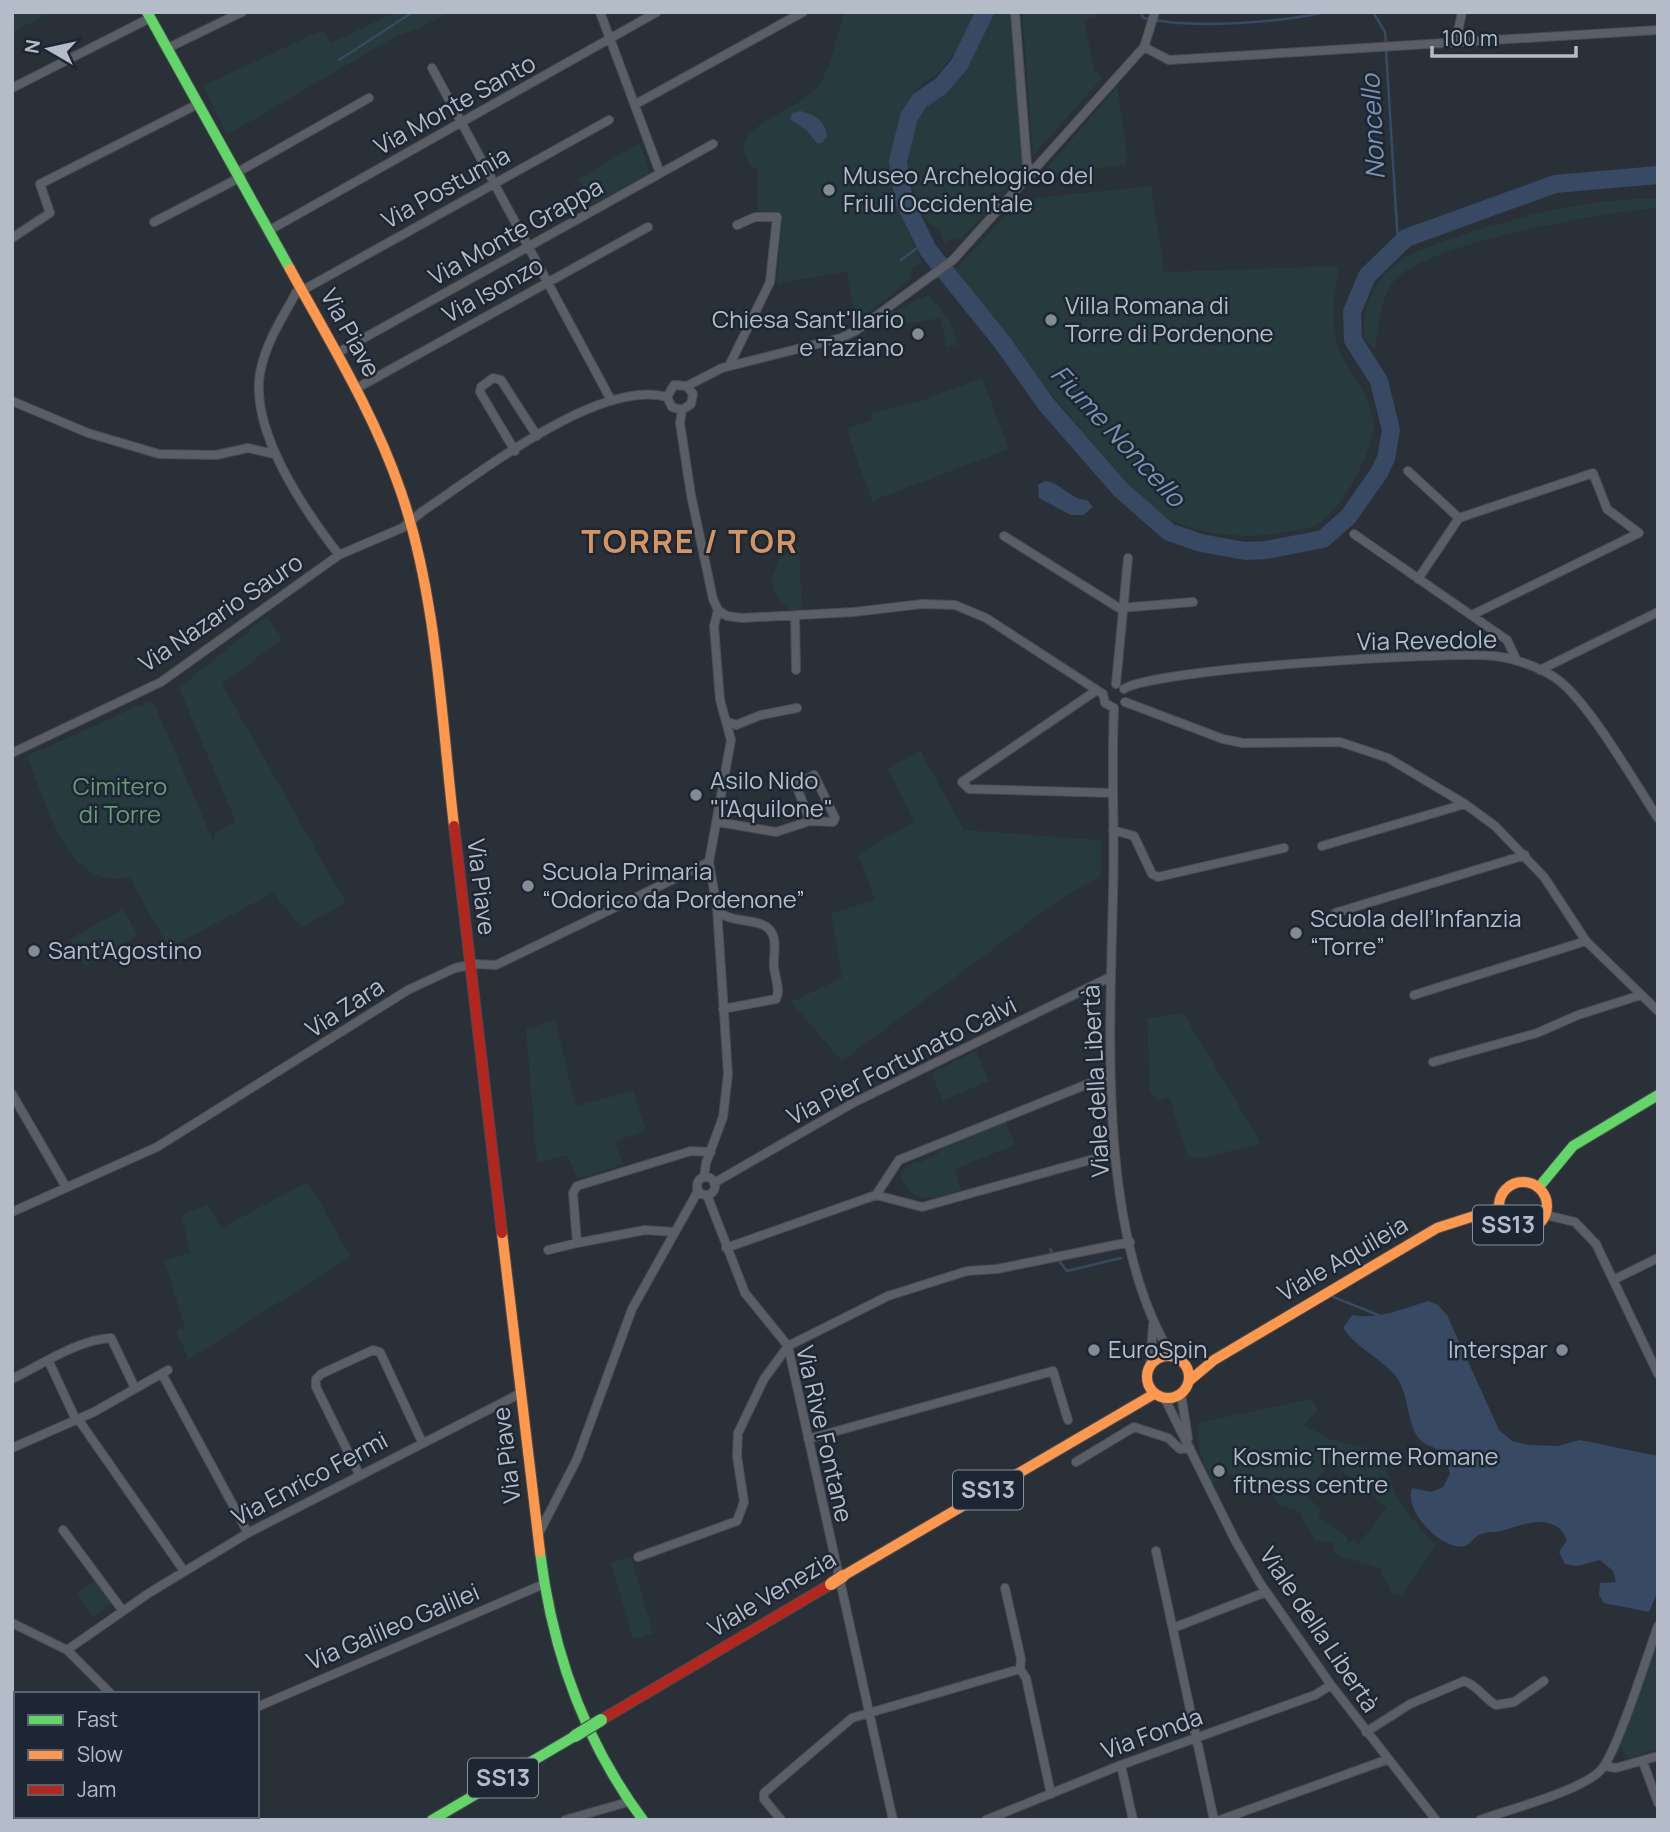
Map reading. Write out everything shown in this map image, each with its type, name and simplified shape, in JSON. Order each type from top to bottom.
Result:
[{"type":"street","points":[[168,48],[242,12]]},
{"type":"street","points":[[600,12],[660,173]]},
{"type":"street","name":"Via Monte Santo","points":[[270,230],[657,12]]},
{"type":"street","points":[[636,104],[803,12]]},
{"type":"street","points":[[1015,12],[1027,165],[1032,173]]},
{"type":"street","points":[[682,410],[672,407],[667,397],[674,385],[688,386],[703,376],[729,366],[841,338],[953,260],[1144,47],[1151,32],[1155,12]]},
{"type":"street","points":[[1456,41],[1462,12]]},
{"type":"street","points":[[12,88],[149,15]]},
{"type":"street","name":"Via Piave","points":[[149,15],[356,388],[388,451],[412,521],[428,602],[544,1584],[567,1675],[591,1741],[628,1802],[643,1820]]},
{"type":"street","points":[[1144,47],[1169,60],[1658,30]]},
{"type":"street","points":[[432,68],[611,400]]},
{"type":"street","points":[[154,222],[369,98]]},
{"type":"street","points":[[12,238],[50,213],[40,184],[198,104]]},
{"type":"street","name":"Via Postumia","points":[[301,288],[609,120]]},
{"type":"street","name":"Via Monte Grappa","points":[[337,353],[713,144]]},
{"type":"street","points":[[729,366],[770,282],[777,217],[755,217],[737,225]]},
{"type":"street","name":"Via Isonzo","points":[[356,388],[648,227]]},
{"type":"street","points":[[301,288],[274,332],[260,373],[260,401],[274,454],[339,555]]},
{"type":"street","points":[[515,451],[480,392],[483,385],[493,378],[501,380],[537,436]]},
{"type":"street","points":[[538,1537],[545,1516],[560,1494],[588,1431],[619,1337],[644,1284],[698,1191],[698,1183],[704,1177],[727,1095],[717,908],[709,862],[730,750],[728,722],[719,690],[714,625],[718,610],[713,598],[691,495],[680,423],[682,410],[693,400],[688,386]]},
{"type":"street","name":"Via Nazario Sauro","points":[[12,753],[161,682],[339,555],[412,521],[422,510],[561,421],[611,400],[652,393],[667,397]]},
{"type":"street","points":[[12,401],[88,433],[159,454],[216,456],[248,448],[274,454]]},
{"type":"street","points":[[1408,471],[1460,518]]},
{"type":"street","points":[[1418,579],[1460,518],[1593,473],[1607,509],[1639,533],[1472,614]]},
{"type":"street","points":[[1354,534],[1507,640],[1517,661]]},
{"type":"street","points":[[1004,536],[1114,606],[1123,608],[1193,602]]},
{"type":"street","points":[[1125,702],[1120,687],[1128,558]]},
{"type":"street","points":[[718,610],[734,618],[922,604],[955,605],[986,618],[1100,692],[1105,703],[1114,708],[1125,702],[1223,739],[1243,743],[1340,742],[1369,749],[1465,804],[1495,825],[1544,877],[1586,941],[1658,1011]]},
{"type":"street","points":[[1540,670],[1658,612]]},
{"type":"street","points":[[795,615],[796,670]]},
{"type":"street","name":"Via Revedole","points":[[1120,687],[1169,676],[1272,667],[1469,656],[1517,661],[1540,670],[1567,687],[1604,736],[1658,818]]},
{"type":"street","points":[[1113,793],[969,789],[962,782],[966,776],[1107,686],[1120,687]]},
{"type":"street","points":[[728,722],[736,725],[761,715],[797,708]]},
{"type":"street","name":"Viale della Libertà","points":[[1114,708],[1110,1075],[1115,1153],[1130,1242],[1153,1325],[1176,1358]]},
{"type":"street","points":[[718,822],[776,832],[810,821],[829,824],[835,818],[814,775],[796,785],[810,821]]},
{"type":"street","points":[[1322,846],[1465,804]]},
{"type":"street","points":[[1113,830],[1134,836],[1152,874],[1157,877],[1284,848]]},
{"type":"street","points":[[1335,913],[1525,855]]},
{"type":"street","name":"Via Zara","points":[[12,1212],[157,1147],[408,990],[470,964],[499,964],[709,862]]},
{"type":"street","points":[[717,908],[724,916],[758,923],[770,930],[774,941],[773,964],[779,991],[776,999],[723,1009]]},
{"type":"street","points":[[1414,995],[1586,941]]},
{"type":"street","name":"Via Pier Fortunato Calvi","points":[[714,1183],[853,1103],[1110,977]]},
{"type":"street","points":[[1433,1062],[1537,1033],[1578,1014],[1641,995]]},
{"type":"street","points":[[876,1195],[899,1160],[1110,1075]]},
{"type":"street","points":[[12,1094],[66,1187]]},
{"type":"street","name":"SS13","points":[[1539,1187],[1573,1146],[1658,1095]]},
{"type":"street","points":[[577,1243],[573,1193],[577,1186],[691,1151],[711,1152]]},
{"type":"street","points":[[726,1248],[876,1195],[922,1207],[1115,1153]]},
{"type":"street","points":[[698,1191],[708,1195],[713,1192],[714,1183],[704,1177]]},
{"type":"street","name":"SS13","points":[[1525,1182],[1539,1187],[1547,1202],[1546,1215],[1536,1227],[1516,1230],[1504,1221],[1499,1208],[1501,1195],[1514,1184],[1525,1182]]},
{"type":"street","name":"Via Rive Fontane","points":[[708,1195],[744,1293],[788,1346],[893,1820]]},
{"type":"street","name":"Viale Aquileia","points":[[1181,1394],[1189,1381],[1214,1360],[1437,1228],[1499,1208]]},
{"type":"street","points":[[1546,1215],[1576,1222],[1587,1232],[1657,1370]]},
{"type":"street","points":[[548,1251],[645,1230],[675,1232]]},
{"type":"street","points":[[638,1556],[737,1521],[744,1502],[737,1456],[738,1433],[764,1379],[788,1346],[888,1296],[967,1271],[997,1269],[1130,1242]]},
{"type":"street","points":[[1613,1280],[1658,1258]]},
{"type":"street","name":"Viale della Libertà","points":[[1150,1366],[1153,1325]]},
{"type":"street","points":[[12,1379],[73,1348],[99,1338],[111,1338],[135,1388]]},
{"type":"street","points":[[359,1475],[316,1387],[316,1379],[321,1374],[373,1350],[380,1352],[422,1442]]},
{"type":"street","points":[[1150,1366],[1159,1358],[1214,1360]]},
{"type":"street","points":[[1176,1358],[1188,1371],[1189,1381]]},
{"type":"street","points":[[49,1362],[77,1419],[184,1571]]},
{"type":"street","name":"SS13","points":[[1147,1382],[1150,1366]]},
{"type":"street","points":[[808,1439],[1053,1371],[1068,1420]]},
{"type":"street","points":[[12,1448],[77,1419],[165,1372],[248,1533]]},
{"type":"street","points":[[1147,1382],[1159,1396]]},
{"type":"street","name":"Viale Venezia","points":[[1133,1405],[1147,1382]]},
{"type":"street","name":"Via Enrico Fermi","points":[[67,1650],[184,1571],[248,1533],[521,1393]]},
{"type":"street","name":"Viale della Libertà","points":[[1181,1394],[1189,1445]]},
{"type":"street","name":"SS13","points":[[1159,1396],[1181,1394]]},
{"type":"street","name":"Viale della Libertà","points":[[1159,1396],[1189,1445],[1235,1540],[1266,1592],[1386,1760],[1436,1820]]},
{"type":"street","name":"Viale Venezia","points":[[432,1820],[1133,1405],[1159,1396]]},
{"type":"street","points":[[1076,1462],[1134,1427],[1168,1438],[1180,1449],[1189,1445]]},
{"type":"street","points":[[63,1530],[123,1611]]},
{"type":"street","points":[[1156,1551],[1213,1820]]},
{"type":"street","name":"Via Galileo Galilei","points":[[259,1706],[544,1584]]},
{"type":"street","points":[[1005,1588],[1021,1659],[1020,1669],[1026,1678],[1051,1794]]},
{"type":"street","points":[[1173,1628],[1266,1592]]},
{"type":"street","points":[[12,1623],[67,1650],[109,1692]]},
{"type":"street","points":[[1480,1820],[1572,1787],[1598,1773],[1605,1766],[1658,1626]]},
{"type":"street","points":[[781,1820],[764,1799],[764,1793],[852,1718],[1020,1669]]},
{"type":"street","points":[[1366,1732],[1410,1704],[1464,1681],[1472,1684],[1485,1699],[1496,1705],[1514,1702],[1544,1681]]},
{"type":"street","name":"Via Fonda","points":[[986,1820],[1121,1765],[1315,1695],[1331,1685]]},
{"type":"street","points":[[1605,1766],[1616,1768],[1658,1756]]},
{"type":"street","points":[[1220,1820],[1386,1760]]},
{"type":"street","points":[[1643,1762],[1658,1803]]},
{"type":"street","points":[[1121,1765],[1133,1820]]},
{"type":"street","points":[[565,1820],[628,1802]]},
{"type":"green space","points":[[12,12],[52,12],[12,32]]},
{"type":"green space","points":[[396,12],[448,12],[426,25],[391,39],[227,135],[203,86],[322,30],[331,43]]},
{"type":"green space","points":[[844,12],[975,12],[948,63],[913,93],[901,119],[894,149],[893,183],[896,198],[922,263],[912,268],[910,280],[856,322],[847,271],[777,284],[782,214],[758,211],[758,167],[752,168],[744,149],[751,133],[760,125],[815,90],[826,72]]},
{"type":"green space","points":[[993,12],[1013,12],[1025,171],[960,240],[952,238],[945,245],[941,233],[922,216],[908,176],[910,129],[917,112],[954,81]]},
{"type":"green space","points":[[1022,12],[1096,12],[1096,17],[1084,20],[1094,70],[1102,78],[1033,156]]},
{"type":"green space","points":[[1117,87],[1127,155],[1125,165],[1039,177]]},
{"type":"green space","points":[[639,143],[648,165],[648,174],[591,205],[579,179]]},
{"type":"green space","points":[[1151,186],[1164,272],[1339,266],[1334,331],[1340,352],[1371,410],[1372,436],[1358,473],[1344,497],[1327,517],[1314,527],[1272,534],[1228,535],[1185,526],[1161,513],[1113,467],[951,271],[1011,212],[1034,198]]},
{"type":"green space","points":[[1658,198],[1658,208],[1520,232],[1444,253],[1415,266],[1396,279],[1386,295],[1375,349],[1364,339],[1365,313],[1374,290],[1391,267],[1419,251],[1484,228],[1557,209],[1606,201]]},
{"type":"green space","points":[[929,295],[951,322],[957,345],[946,347],[941,318],[893,326],[887,316]]},
{"type":"green space","points":[[982,378],[1009,449],[872,501],[846,429],[872,420],[871,413],[918,402]]},
{"type":"green space","points":[[799,546],[802,610],[790,610],[778,599],[771,580],[779,559]]},
{"type":"green space","name":"Cimitero di Torre","points":[[267,616],[282,639],[222,684],[346,903],[302,927],[273,893],[169,948],[129,877],[107,878],[89,871],[74,857],[51,818],[27,756],[140,705],[142,707],[148,702],[154,703],[214,843],[215,832],[236,822],[179,688]]},
{"type":"green space","points":[[920,750],[964,830],[1101,840],[1101,876],[1063,897],[842,1061],[791,1002],[842,978],[831,913],[875,900],[858,854],[914,822],[888,769]]},
{"type":"green space","points":[[123,909],[138,936],[85,966],[70,939]]},
{"type":"green space","points":[[1183,1013],[1261,1143],[1203,1158],[1188,1157],[1169,1097],[1158,1101],[1150,1092],[1147,1018]]},
{"type":"green space","points":[[555,1020],[576,1106],[633,1091],[646,1131],[615,1141],[623,1164],[578,1179],[567,1155],[537,1163],[526,1029]]},
{"type":"green space","points":[[976,1051],[989,1081],[943,1101],[931,1073]]},
{"type":"green space","points":[[1006,1122],[1015,1145],[955,1169],[961,1190],[928,1198],[912,1194],[906,1187],[901,1178],[903,1170],[916,1161],[918,1163],[938,1154],[937,1151]]},
{"type":"green space","points":[[308,1182],[351,1257],[189,1359],[176,1331],[185,1327],[164,1261],[190,1252],[182,1215],[208,1205],[221,1228]]},
{"type":"green space","points":[[1311,1399],[1318,1409],[1304,1425],[1332,1440],[1385,1452],[1389,1479],[1394,1491],[1435,1545],[1402,1595],[1392,1593],[1381,1569],[1335,1554],[1333,1543],[1315,1540],[1298,1511],[1278,1505],[1269,1489],[1227,1473],[1212,1484],[1199,1450],[1198,1423]],"holes":[[[1331,1462],[1387,1508],[1358,1545],[1353,1541],[1348,1542],[1347,1537],[1318,1517],[1322,1511],[1305,1494]]]},
{"type":"green space","points":[[631,1557],[653,1633],[633,1639],[611,1563]]},
{"type":"green space","points":[[94,1581],[111,1603],[93,1617],[77,1594]]},
{"type":"green space","points":[[1658,1637],[1658,1748],[1628,1759],[1621,1747],[1622,1738]]},
{"type":"water","points":[[800,111],[815,116],[822,122],[827,136],[822,143],[817,143],[807,131],[790,119],[792,113]]},
{"type":"water","points":[[1045,481],[1087,500],[1093,507],[1083,515],[1071,515],[1039,498],[1038,485]]},
{"type":"water","points":[[1428,1301],[1438,1305],[1447,1315],[1499,1430],[1512,1441],[1529,1445],[1558,1446],[1580,1440],[1658,1456],[1658,1591],[1649,1612],[1604,1603],[1599,1595],[1600,1583],[1616,1582],[1613,1571],[1600,1560],[1577,1566],[1565,1564],[1559,1552],[1567,1540],[1554,1525],[1546,1522],[1528,1523],[1484,1533],[1467,1545],[1459,1546],[1439,1538],[1420,1520],[1411,1498],[1412,1488],[1431,1492],[1443,1487],[1450,1474],[1447,1463],[1439,1451],[1417,1436],[1403,1390],[1395,1375],[1354,1341],[1343,1328],[1352,1315],[1380,1315]]},
{"type":"waterway","points":[[339,60],[413,12]]},
{"type":"waterway","name":"Fiume Noncello","points":[[985,12],[959,65],[941,86],[919,101],[909,117],[898,161],[904,201],[928,250],[1002,342],[1046,404],[1121,490],[1169,532],[1201,543],[1245,551],[1266,550],[1323,539],[1348,517],[1379,473],[1386,458],[1391,430],[1379,381],[1353,340],[1352,312],[1367,276],[1406,238],[1555,184],[1658,175]]},
{"type":"waterway","name":"Noncello","points":[[1141,12],[1143,18],[1210,24],[1259,22],[1326,12]]},
{"type":"waterway","name":"Noncello","points":[[1373,12],[1385,32],[1386,44]]},
{"type":"waterway","name":"Noncello","points":[[1386,50],[1398,243]]},
{"type":"waterway","points":[[901,260],[924,243]]},
{"type":"waterway","points":[[1050,1249],[1053,1254]]},
{"type":"waterway","points":[[1059,1261],[1067,1271],[1121,1258]]},
{"type":"waterway","points":[[1331,1296],[1383,1317]]},
{"type":"traffic: fast","points":[[147,12],[290,269]]},
{"type":"traffic: fast","points":[[1539,1187],[1573,1146],[1658,1095]]},
{"type":"traffic: fast","points":[[540,1552],[553,1624],[574,1693],[604,1759],[643,1820]]},
{"type":"traffic: fast","points":[[575,1736],[601,1720]]},
{"type":"traffic: fast","points":[[432,1820],[575,1736]]},
{"type":"traffic: slow","points":[[290,269],[378,434],[401,492],[413,532],[423,573],[436,657],[454,826]]},
{"type":"traffic: slow","points":[[1523,1182],[1532,1183],[1540,1189],[1546,1197],[1547,1206],[1546,1215],[1540,1223],[1532,1229],[1523,1230],[1514,1229],[1506,1223],[1500,1215],[1499,1206],[1500,1197],[1506,1189],[1514,1183],[1523,1182]]},
{"type":"traffic: slow","points":[[1189,1381],[1214,1360],[1437,1228],[1499,1208]]},
{"type":"traffic: slow","points":[[502,1233],[540,1552]]},
{"type":"traffic: slow","points":[[1168,1356],[1183,1362],[1189,1377],[1183,1392],[1168,1398],[1153,1392],[1147,1377],[1153,1362],[1168,1356]]},
{"type":"traffic: slow","points":[[843,1576],[1154,1394]]},
{"type":"traffic: slow","points":[[831,1584],[843,1576]]},
{"type":"traffic: jam","points":[[454,826],[502,1233]]},
{"type":"traffic: jam","points":[[601,1720],[831,1584]]},
{"type":"place","name":"Museo Archelogico del Friuli Occidentale","points":[[829,190]]},
{"type":"place","name":"Villa Romana di Torre di Pordenone","points":[[1051,320]]},
{"type":"place","name":"Chiesa Sant'Ilario e Taziano","points":[[918,334]]},
{"type":"place","name":"Asilo Nido \"l'Aquilone\"","points":[[696,795]]},
{"type":"place","name":"Scuola Primaria “Odorico da Pordenone”","points":[[528,886]]},
{"type":"place","name":"Scuola dell’Infanzia “Torre”","points":[[1296,933]]},
{"type":"place","name":"Sant'Agostino","points":[[34,951]]},
{"type":"place","name":"EuroSpin","points":[[1094,1350]]},
{"type":"place","name":"Interspar","points":[[1562,1350]]},
{"type":"place","name":"Kosmic Therme Romane fitness centre","points":[[1219,1471]]},
{"type":"district","name":"TORRE / TOR","points":[[690,542]]}]
